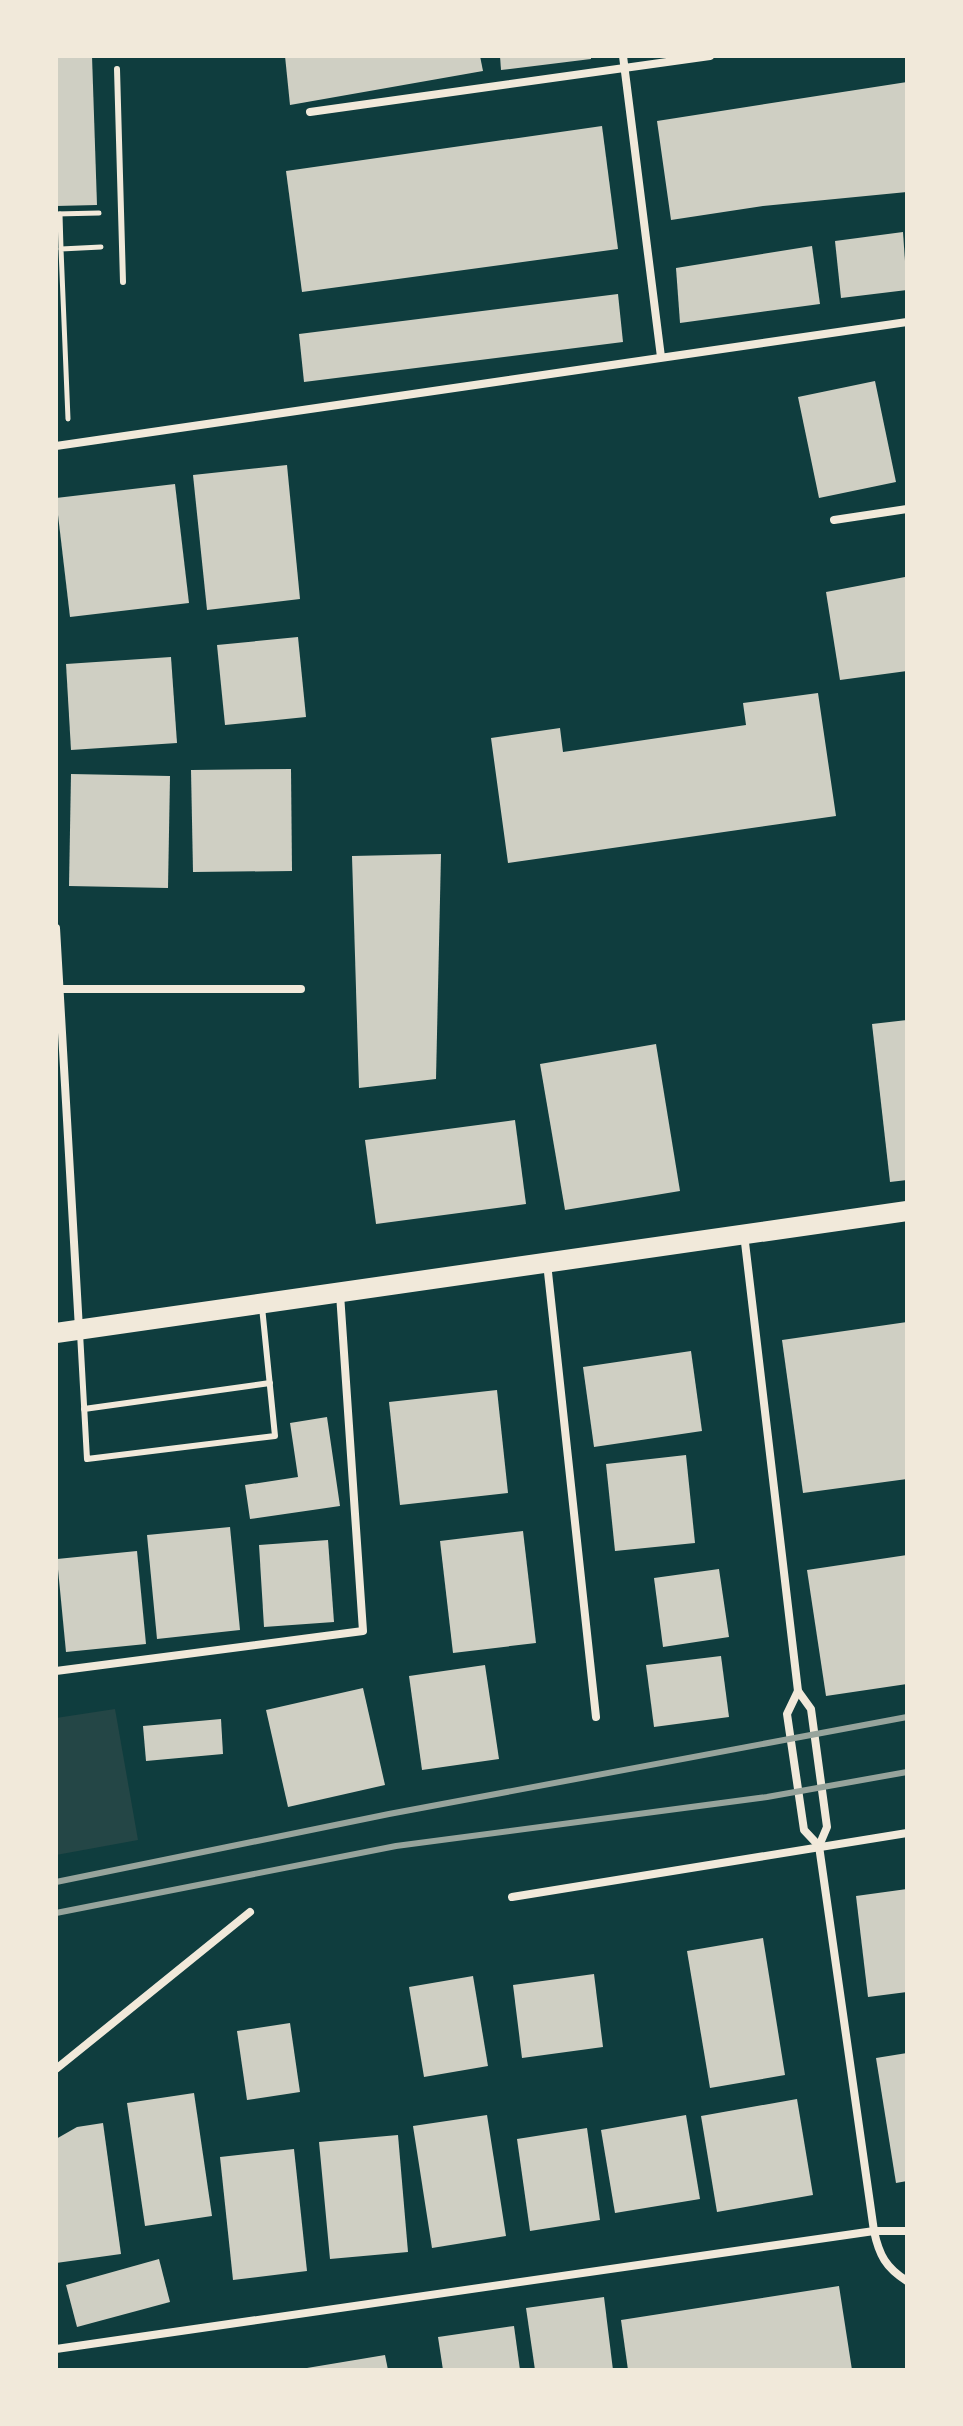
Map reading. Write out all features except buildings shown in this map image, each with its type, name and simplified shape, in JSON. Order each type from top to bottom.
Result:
[{"type":"main road","points":[[56,1333],[907,1211]]},
{"type":"street","points":[[623,56],[661,357]]},
{"type":"street","points":[[310,112],[710,56]]},
{"type":"street","points":[[56,446],[907,322]]},
{"type":"street","points":[[834,520],[907,509]]},
{"type":"street","points":[[56,928],[79,1329]]},
{"type":"street","points":[[60,989],[301,989]]},
{"type":"street","points":[[744,1234],[798,1691],[811,1709],[827,1827],[819,1846],[874,2231],[881,2257],[894,2273],[907,2281]]},
{"type":"street","points":[[547,1262],[596,1717]]},
{"type":"street","points":[[56,1671],[363,1631],[340,1292]]},
{"type":"street","points":[[798,1691],[787,1714],[804,1830],[819,1846]]},
{"type":"street","points":[[512,1897],[907,1833]]},
{"type":"street","points":[[56,2069],[250,1912]]},
{"type":"street","points":[[56,2349],[874,2231],[907,2231]]},
{"type":"lane","points":[[117,69],[123,282]]},
{"type":"lane","points":[[79,1329],[87,1459],[275,1436],[262,1303]]},
{"type":"lane","points":[[84,1409],[270,1383]]},
{"type":"path","points":[[60,214],[69,444]]},
{"type":"path","points":[[61,249],[112,246]]},
{"type":"shaded area","points":[[115,1709],[138,1840],[56,1855],[56,1718]]},
{"type":"railway","points":[[56,1882],[389,1814],[907,1717]]},
{"type":"railway","points":[[56,1913],[396,1846],[767,1797],[907,1772]]}]
